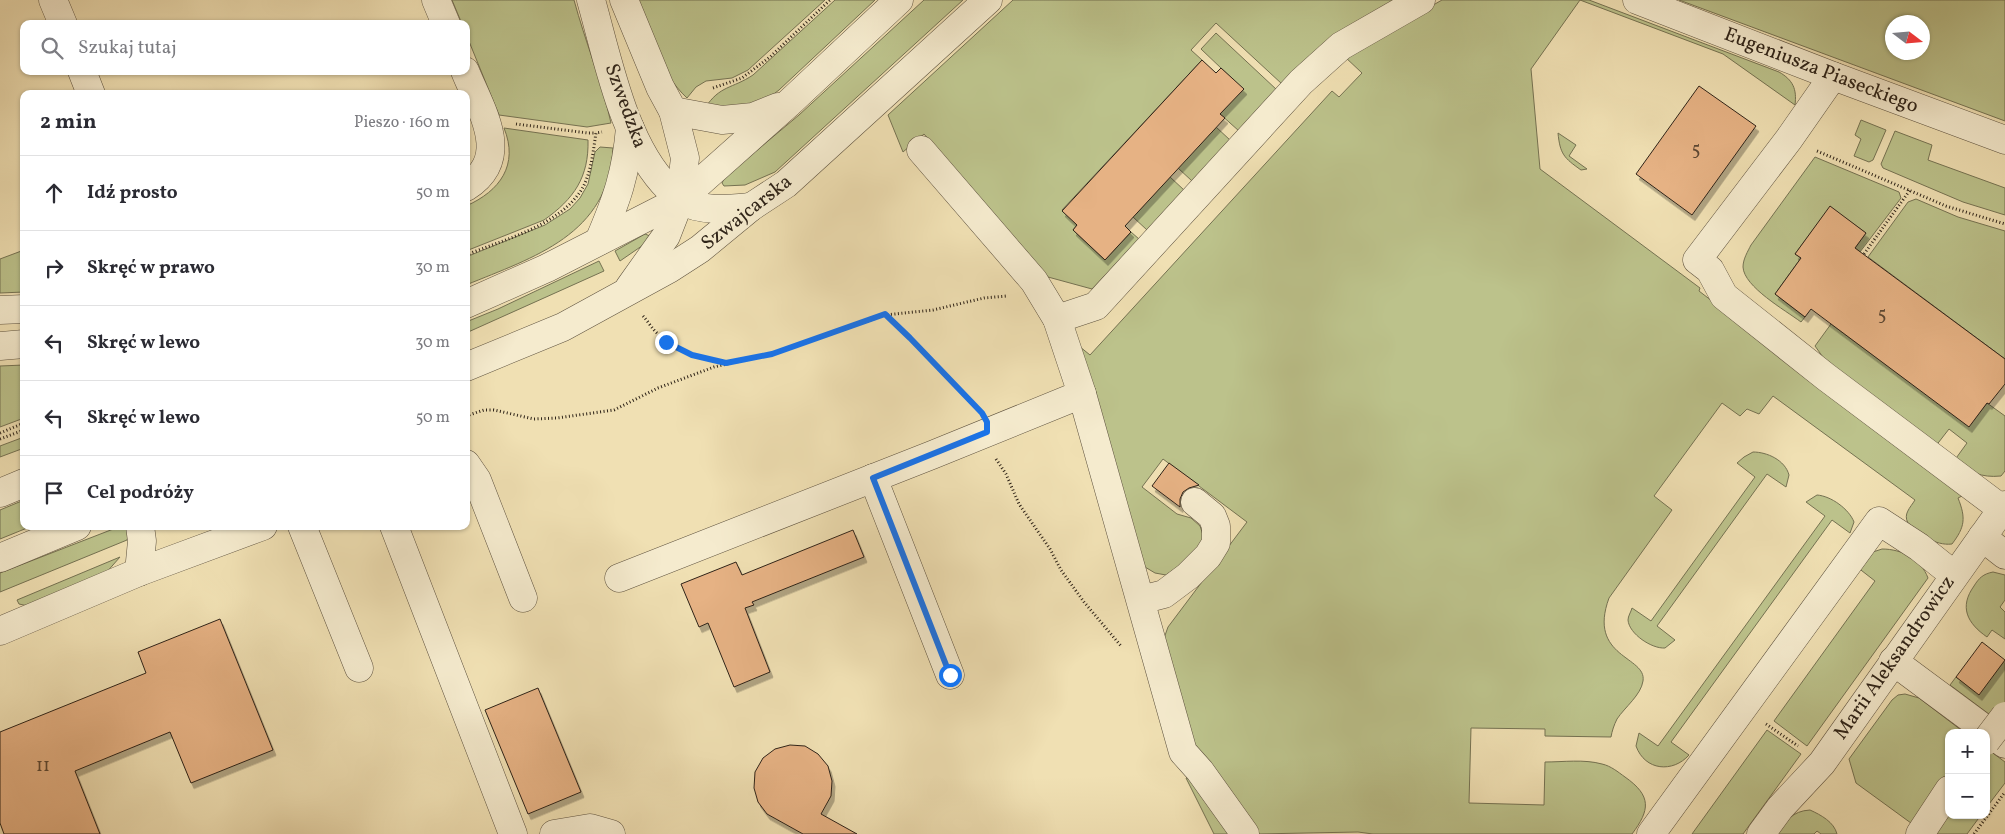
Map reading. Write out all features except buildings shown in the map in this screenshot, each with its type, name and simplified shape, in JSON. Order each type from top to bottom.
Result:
[{"type":"street","points":[[53,0],[61,20]]},
{"type":"street","points":[[436,0],[444,20]]},
{"type":"street","name":"Szwedzka","points":[[590,0],[623,108],[617,129],[655,175],[680,200],[703,208],[725,210],[752,207]]},
{"type":"street","name":"Szwedzka","points":[[624,0],[660,87],[673,111],[685,158],[680,200],[666,236],[632,303]]},
{"type":"street","points":[[470,302],[547,268],[680,200],[789,103],[899,0]]},
{"type":"street","name":"Szwajcarska","points":[[470,366],[563,327],[632,303],[817,156],[988,0]]},
{"type":"street","points":[[1057,319],[1096,306],[1301,82],[1341,46],[1421,0]]},
{"type":"street","name":"Eugeniusza Piaseckiego","points":[[1637,0],[2005,140]]},
{"type":"street","points":[[84,75],[89,90]]},
{"type":"street","points":[[467,75],[485,121],[492,146],[491,158],[482,175],[470,185]]},
{"type":"street","points":[[1834,76],[1789,140],[1697,260],[1710,270],[1724,296],[1826,377],[2003,507]]},
{"type":"street","points":[[673,111],[722,120],[752,117],[789,103]]},
{"type":"street","points":[[599,241],[621,186],[628,159],[617,129]]},
{"type":"street","points":[[921,150],[1034,281],[1057,319],[1082,394],[1183,752],[1200,771],[1245,834]]},
{"type":"street","points":[[0,310],[20,309]]},
{"type":"street","points":[[0,346],[20,344]]},
{"type":"street","points":[[619,578],[1082,394]]},
{"type":"street","points":[[470,470],[477,480],[523,598]]},
{"type":"street","points":[[0,475],[20,472]]},
{"type":"street","points":[[873,478],[950,675]]},
{"type":"street","points":[[0,493],[20,485]]},
{"type":"street","points":[[1141,600],[1164,594],[1188,576],[1208,556],[1216,543],[1216,526],[1212,516],[1195,502]]},
{"type":"street","name":"Marii Aleksandrowicz","points":[[1761,834],[1780,808],[1822,763],[2003,507]]},
{"type":"street","points":[[1651,834],[1879,520],[1954,575]]},
{"type":"street","points":[[0,558],[67,530]]},
{"type":"street","points":[[139,572],[142,541],[141,530]]},
{"type":"street","points":[[0,630],[139,572],[252,530]]},
{"type":"street","points":[[304,530],[358,668]]},
{"type":"street","points":[[396,530],[514,834]]},
{"type":"street","points":[[1982,537],[2005,555]]},
{"type":"street","points":[[1893,661],[2005,744]]},
{"type":"street","points":[[1990,736],[2005,716]]},
{"type":"street","points":[[1920,834],[1945,796]]},
{"type":"street","points":[[554,834],[590,828],[612,834]]},
{"type":"path","points":[[709,92],[715,87],[742,78],[770,57],[830,0]]},
{"type":"path","points":[[485,121],[588,134],[617,129]]},
{"type":"path","points":[[470,253],[544,223],[563,211],[581,192],[590,169],[596,133]]},
{"type":"path","points":[[1810,148],[1946,206],[2005,224]]},
{"type":"path","points":[[1864,254],[1910,190]]},
{"type":"path","points":[[470,415],[484,410],[494,410],[534,420],[614,410],[658,388],[726,363],[772,354],[885,314],[933,310],[984,298],[1041,293]]},
{"type":"path","points":[[632,303],[658,335],[679,350],[726,363]]},
{"type":"path","points":[[885,314],[982,413],[987,422],[987,443],[990,451],[1006,474],[1019,504],[1084,602],[1127,652]]},
{"type":"path","points":[[0,433],[20,425]]},
{"type":"path","points":[[0,439],[20,432]]},
{"type":"path","points":[[1743,707],[1822,763]]},
{"type":"path","points":[[1974,834],[2005,792]]},
{"type":"green space","points":[[452,0],[574,0],[611,123],[587,127],[499,115],[470,44],[470,20],[460,20]]},
{"type":"green space","points":[[633,0],[825,0],[748,70],[732,78],[706,81],[696,87],[687,98],[669,77],[662,65]]},
{"type":"green space","points":[[835,0],[875,0],[779,90],[759,105],[705,108],[721,91],[753,75]]},
{"type":"green space","points":[[924,0],[963,0],[775,172],[745,185],[724,186],[722,183],[725,177],[799,115]]},
{"type":"green space","points":[[1013,0],[1406,0],[1340,38],[1300,64],[1282,84],[1216,23],[1191,50],[1202,60],[1062,210],[1077,225],[1073,230],[1105,260],[1131,232],[1139,239],[1092,289],[1048,277],[924,134],[903,152],[888,115]]},
{"type":"green space","points":[[1442,0],[1580,0],[1531,69],[1540,169],[1700,288],[1699,291],[1952,485],[1962,496],[1958,498],[1963,517],[1960,532],[1952,544],[1934,541],[1908,523],[1906,517],[1909,508],[1915,500],[1773,396],[1759,414],[1747,409],[1740,416],[1722,403],[1654,496],[1672,510],[1609,598],[1604,618],[1606,633],[1611,644],[1619,653],[1642,673],[1643,681],[1636,696],[1617,719],[1611,737],[1545,736],[1545,729],[1471,728],[1469,803],[1544,805],[1545,762],[1595,762],[1617,771],[1634,784],[1644,797],[1645,810],[1632,834],[1373,834],[1358,832],[1257,834],[1191,741],[1163,641],[1168,627],[1247,522],[1163,459],[1142,487],[1177,514],[1191,518],[1200,526],[1204,538],[1202,550],[1166,575],[1155,573],[1145,567],[1079,346],[1090,355],[1332,91],[1339,97],[1362,73],[1344,56]]},
{"type":"green space","points":[[1580,0],[1589,0],[1779,72],[1788,78],[1795,90],[1795,105],[1723,54]]},
{"type":"green space","points":[[1679,0],[2005,0],[2005,121]]},
{"type":"green space","points":[[1216,33],[1277,90],[1239,131],[1220,114],[1243,89],[1201,49]]},
{"type":"green space","points":[[1861,120],[1886,130],[1873,160],[1869,162],[1854,156],[1861,139],[1855,135]]},
{"type":"green space","points":[[1216,127],[1230,140],[1192,181],[1178,168]]},
{"type":"green space","points":[[504,128],[588,140],[586,165],[578,186],[555,212],[544,220],[470,249],[470,204],[488,193],[503,175],[508,165],[508,141]]},
{"type":"green space","points":[[1895,131],[1932,145],[1928,160],[2005,188],[2005,215],[1963,202],[1883,168],[1881,164]]},
{"type":"green space","points":[[1558,133],[1576,145],[1569,156],[1587,169],[1581,170],[1567,159],[1560,146]]},
{"type":"green space","points":[[600,147],[613,148],[608,178],[598,202],[583,222],[564,239],[541,252],[470,283],[470,255],[545,225],[570,209],[580,198],[588,184],[595,152]]},
{"type":"green space","points":[[1815,157],[1899,192],[1901,198],[1860,252],[1855,248],[1866,233],[1830,207],[1795,254],[1801,258],[1775,294],[1805,317],[1801,322],[1776,305],[1750,282],[1745,275],[1743,264],[1751,245]]},
{"type":"green space","points":[[1170,177],[1184,190],[1147,230],[1133,217]]},
{"type":"green space","points":[[1916,199],[1958,217],[2005,231],[2005,359],[1868,257],[1908,202]]},
{"type":"green space","points":[[645,234],[650,236],[649,241],[620,261],[615,251]]},
{"type":"green space","points":[[20,252],[20,292],[0,293],[0,259]]},
{"type":"green space","points":[[599,261],[604,271],[470,331],[470,320]]},
{"type":"green space","points":[[1831,324],[1969,426],[1987,403],[2005,416],[2005,471],[2001,476],[1987,476],[1976,473],[1954,461],[1967,443],[1949,429],[1935,447],[1830,367],[1815,346]]},
{"type":"green space","points":[[20,365],[20,420],[0,427],[0,366]]},
{"type":"green space","points":[[20,438],[20,450],[0,457],[0,446]]},
{"type":"green space","points":[[1753,452],[1769,455],[1784,465],[1789,475],[1786,487],[1767,474],[1657,626],[1675,640],[1665,648],[1660,648],[1642,640],[1629,625],[1628,618],[1632,608],[1651,621],[1755,477],[1737,463]]},
{"type":"green space","points":[[1817,495],[1834,501],[1848,512],[1854,522],[1850,533],[1832,520],[1671,742],[1689,755],[1675,765],[1668,767],[1653,765],[1640,754],[1636,746],[1639,733],[1658,746],[1825,516],[1806,502]]},
{"type":"green space","points":[[20,502],[20,530],[22,530],[0,539],[0,510]]},
{"type":"green space","points":[[111,530],[130,530],[127,540],[0,592],[0,573]]},
{"type":"green space","points":[[1882,549],[1897,551],[1910,556],[1921,565],[1928,578],[1807,746],[1774,721],[1875,581],[1857,567],[1873,552]]},
{"type":"green space","points":[[120,557],[105,574],[28,606],[19,604],[17,600]]},
{"type":"green space","points":[[1993,572],[2005,575],[2005,600],[2000,607],[2005,612],[2005,639],[1992,630],[1987,637],[1974,626],[1967,614],[1966,608],[1969,594],[1982,577]]},
{"type":"green space","points":[[2005,660],[2005,726],[1950,685],[1956,677],[1979,694]]},
{"type":"green space","points":[[1905,694],[1919,698],[1960,729],[1945,729],[1945,819],[1978,819],[1967,834],[1926,834],[1856,783],[1849,759],[1892,700],[1898,695]]},
{"type":"green space","points":[[1767,730],[1801,754],[1743,834],[1692,834]]},
{"type":"green space","points":[[1990,751],[2005,762],[2005,783],[1990,803]]},
{"type":"green space","points":[[1189,777],[1232,834],[1214,834],[1186,778]]},
{"type":"green space","points":[[1810,810],[1830,822],[1837,834],[1821,834],[1817,831],[1814,834],[1777,834],[1794,815]]},
{"type":"route","points":[[666,342],[692,355],[726,363],[772,354],[885,314],[982,413],[987,422],[987,432],[873,478],[950,675]]}]
